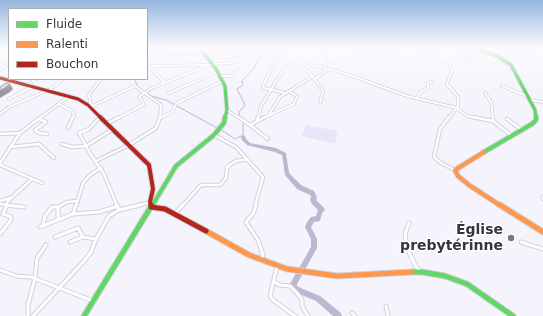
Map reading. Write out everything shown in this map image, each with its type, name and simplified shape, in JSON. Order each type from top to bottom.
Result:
[{"type":"street","points":[[274,63],[263,86],[271,90],[285,93]]},
{"type":"street","points":[[257,120],[261,106],[288,63]]},
{"type":"street","points":[[290,63],[305,70],[316,79],[323,91],[320,103]]},
{"type":"street","points":[[324,68],[327,63]]},
{"type":"street","points":[[449,63],[452,71],[447,84],[458,96],[457,108],[440,130],[434,156],[441,163],[455,170],[458,176],[468,185],[543,232]]},
{"type":"street","points":[[455,170],[458,166],[512,136],[536,120],[536,115],[529,100],[508,63]]},
{"type":"street","points":[[84,316],[130,238],[176,166],[184,157],[214,135],[224,123],[227,110],[223,81],[211,65]]},
{"type":"street","points":[[108,123],[143,105],[139,97],[146,92],[211,65]]},
{"type":"street","points":[[148,66],[239,65]]},
{"type":"street","points":[[169,93],[219,74],[231,76],[239,65]]},
{"type":"street","points":[[305,70],[311,65],[357,76],[417,99],[457,108],[467,116],[493,121],[512,136]]},
{"type":"street","points":[[0,70],[6,66]]},
{"type":"street","points":[[148,66],[165,83]]},
{"type":"street","points":[[316,79],[328,69]]},
{"type":"street","points":[[270,114],[277,100],[288,91],[313,76]]},
{"type":"street","points":[[0,78],[69,96],[91,106],[149,165],[153,189],[150,202],[151,207]]},
{"type":"street","points":[[8,99],[30,86],[35,80]]},
{"type":"street","points":[[0,114],[9,107],[47,91],[62,80]]},
{"type":"street","points":[[91,106],[89,95],[100,80]]},
{"type":"street","points":[[160,118],[172,112],[177,103],[223,81]]},
{"type":"street","points":[[10,85],[15,82]]},
{"type":"street","points":[[417,99],[418,95],[428,88],[428,83],[431,82]]},
{"type":"street","points":[[91,106],[135,86],[146,92],[161,105],[158,115],[160,118],[156,128],[130,145],[96,161]]},
{"type":"street","points":[[502,86],[527,96]]},
{"type":"street","points":[[250,125],[257,120],[294,104],[297,96],[288,91]]},
{"type":"street","points":[[485,93],[491,102],[493,121]]},
{"type":"street","points":[[42,183],[0,164],[20,133],[69,96]]},
{"type":"street","points":[[529,100],[543,102]]},
{"type":"street","points":[[58,104],[72,111],[74,115],[68,128]]},
{"type":"street","points":[[227,110],[268,139]]},
{"type":"street","points":[[101,116],[89,129],[79,133],[101,168],[119,208]]},
{"type":"street","points":[[39,119],[46,122],[35,130],[39,133],[47,134]]},
{"type":"street","points":[[507,119],[522,130]]},
{"type":"street","points":[[62,144],[72,147],[86,146],[113,129]]},
{"type":"street","points":[[0,134],[20,133]]},
{"type":"street","points":[[214,135],[236,147],[249,159],[263,177],[253,214],[246,222],[258,240],[262,255],[261,260]]},
{"type":"street","points":[[10,147],[39,144],[54,158]]},
{"type":"street","points":[[174,214],[201,185],[206,184],[220,186],[226,178],[227,168],[231,164],[236,161],[249,159]]},
{"type":"street","points":[[73,214],[83,183],[90,175],[101,168]]},
{"type":"street","points":[[0,203],[10,198],[32,179]]},
{"type":"street","points":[[0,234],[11,218],[4,215],[5,206],[10,198]]},
{"type":"street","points":[[78,201],[67,202],[58,207],[52,207],[48,211],[41,226],[73,214],[98,212],[150,202]]},
{"type":"street","points":[[0,203],[5,206],[24,207]]},
{"type":"street","points":[[58,207],[58,219]]},
{"type":"street","points":[[151,207],[165,209],[249,255],[277,266],[287,269],[337,276],[422,272],[446,276],[467,284],[513,316]]},
{"type":"street","points":[[33,316],[60,289],[91,252],[96,239],[109,216],[119,208]]},
{"type":"street","points":[[409,223],[405,234],[407,248],[416,267],[422,272]]},
{"type":"street","points":[[55,237],[78,228],[83,237]]},
{"type":"street","points":[[70,242],[83,237],[96,239]]},
{"type":"street","points":[[521,242],[543,249]]},
{"type":"street","points":[[28,316],[28,305],[35,278],[37,258],[46,246]]},
{"type":"street","points":[[277,266],[270,296],[273,300],[295,316]]},
{"type":"street","points":[[0,270],[16,276],[35,278],[93,301]]},
{"type":"street","points":[[274,282],[280,285],[290,286],[302,300],[302,306],[308,316]]},
{"type":"street","points":[[386,306],[388,316]]},
{"type":"shaded area","points":[[306,125],[338,131],[335,144],[302,136]]},
{"type":"building","points":[[6,83],[10,84],[0,91],[0,87]]},
{"type":"waterway","points":[[240,117],[239,112],[245,105],[237,89],[243,85],[242,81],[255,67],[256,63]]},
{"type":"waterway","points":[[135,80],[137,86],[151,96],[166,100],[217,128]]},
{"type":"waterway","points":[[220,129],[235,139],[241,136],[243,137],[243,122]]},
{"type":"waterway","points":[[243,137],[249,144],[276,150],[284,154],[287,174],[299,187],[312,193],[314,202],[322,210],[320,211],[318,219],[313,219],[309,224],[308,227],[314,239],[314,248],[293,284],[295,288],[301,292],[318,298],[338,316]]},
{"type":"traffic: fast","points":[[84,316],[176,166],[214,135],[224,123],[227,110],[225,86],[211,63]]},
{"type":"traffic: fast","points":[[484,152],[532,124],[536,120],[535,110],[511,65],[507,63]]},
{"type":"traffic: fast","points":[[412,272],[422,272],[445,276],[467,284],[513,316]]},
{"type":"traffic: slow","points":[[484,152],[458,167],[455,170],[458,176],[469,185],[543,232]]},
{"type":"traffic: slow","points":[[206,231],[249,255],[287,269],[337,276],[412,272]]},
{"type":"traffic: jam","points":[[0,78],[78,99],[88,105],[149,165],[153,189],[150,202],[151,207],[165,209],[206,231]]},
{"type":"place","name":"Église prebytérinne","points":[[511,238]]}]
